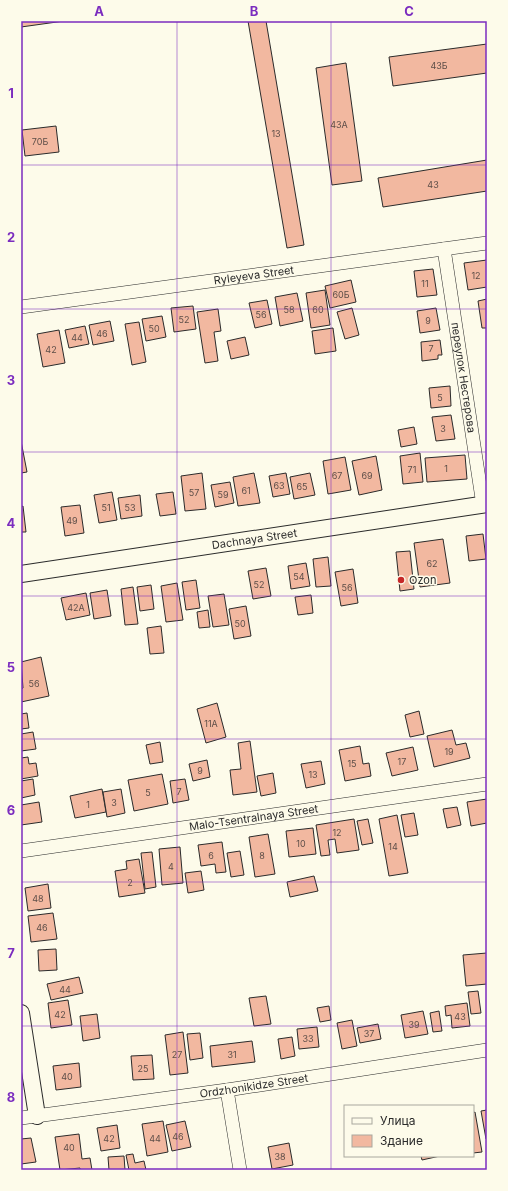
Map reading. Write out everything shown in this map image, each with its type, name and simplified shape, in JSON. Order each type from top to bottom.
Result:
[{"type":"street","name":"Ryleyeva Street","points":[[21,307],[325,264],[444,250],[487,243]]},
{"type":"street","name":"переулок Нестерова","points":[[444,250],[485,504]]},
{"type":"street","name":"Dachnaya Street","points":[[21,574],[485,504]]},
{"type":"street","name":"Malo-Tsentralnaya Street","points":[[21,851],[487,784]]},
{"type":"street","points":[[21,1013],[29,1117]]},
{"type":"street","name":"Ordzhonikidze Street","points":[[29,1117],[227,1090],[487,1050]]},
{"type":"street","points":[[227,1090],[240,1170]]},
{"type":"building","points":[[21,21],[64,21],[21,27]]},
{"type":"building","points":[[248,21],[266,21],[304,245],[287,248]]},
{"type":"building","points":[[487,44],[487,73],[393,86],[389,57]]},
{"type":"building","points":[[346,63],[362,181],[332,185],[316,68]]},
{"type":"building","points":[[56,126],[59,152],[25,156],[22,130]]},
{"type":"building","points":[[487,160],[487,191],[383,207],[378,178]]},
{"type":"building","points":[[487,260],[487,287],[468,290],[464,263]]},
{"type":"building","points":[[433,269],[437,295],[417,297],[414,271]]},
{"type":"building","points":[[351,280],[356,302],[330,308],[325,286]]},
{"type":"building","points":[[325,290],[330,325],[311,328],[306,293]]},
{"type":"building","points":[[297,293],[303,321],[280,326],[275,297]]},
{"type":"building","points":[[487,299],[487,328],[482,328],[478,301]]},
{"type":"building","points":[[267,300],[272,324],[255,328],[249,303]]},
{"type":"building","points":[[193,306],[196,329],[174,332],[171,308]]},
{"type":"building","points":[[352,308],[359,335],[345,339],[337,312]]},
{"type":"building","points":[[436,308],[440,330],[420,333],[417,311]]},
{"type":"building","points":[[218,309],[221,331],[214,332],[218,361],[205,363],[197,312]]},
{"type":"building","points":[[162,316],[166,337],[146,341],[142,319]]},
{"type":"building","points":[[110,321],[114,341],[93,345],[89,325]]},
{"type":"building","points":[[139,322],[146,362],[132,365],[125,324]]},
{"type":"building","points":[[85,326],[89,344],[69,348],[65,330]]},
{"type":"building","points":[[333,328],[336,351],[315,354],[312,331]]},
{"type":"building","points":[[59,330],[65,363],[43,367],[37,334]]},
{"type":"building","points":[[245,337],[249,355],[231,359],[227,341]]},
{"type":"building","points":[[440,340],[442,355],[438,355],[438,359],[422,361],[421,342]]},
{"type":"building","points":[[450,386],[451,406],[431,408],[429,388]]},
{"type":"building","points":[[451,415],[455,439],[436,441],[432,417]]},
{"type":"building","points":[[414,427],[417,444],[401,447],[398,430]]},
{"type":"building","points":[[21,441],[27,472],[21,473]]},
{"type":"building","points":[[420,453],[423,482],[403,484],[400,456]]},
{"type":"building","points":[[465,455],[467,479],[427,482],[425,458]]},
{"type":"building","points":[[376,456],[382,490],[359,495],[352,461]]},
{"type":"building","points":[[345,457],[351,490],[328,494],[323,461]]},
{"type":"building","points":[[202,473],[206,509],[185,511],[181,476]]},
{"type":"building","points":[[254,473],[260,503],[238,506],[233,477]]},
{"type":"building","points":[[286,473],[290,494],[273,497],[269,476]]},
{"type":"building","points":[[310,473],[315,495],[294,499],[290,477]]},
{"type":"building","points":[[230,482],[234,503],[215,507],[211,485]]},
{"type":"building","points":[[112,492],[117,520],[99,523],[94,495]]},
{"type":"building","points":[[173,492],[176,514],[160,516],[156,494]]},
{"type":"building","points":[[140,495],[142,516],[121,519],[118,498]]},
{"type":"building","points":[[80,505],[84,533],[65,536],[61,507]]},
{"type":"building","points":[[23,506],[26,532],[21,532],[21,507]]},
{"type":"building","points":[[483,534],[486,559],[469,561],[466,536]]},
{"type":"building","points":[[443,539],[450,583],[420,587],[414,543]]},
{"type":"building","points":[[410,551],[414,589],[400,591],[396,552]]},
{"type":"building","points":[[328,557],[331,586],[316,587],[313,559]]},
{"type":"building","points":[[306,563],[310,586],[291,589],[288,566]]},
{"type":"building","points":[[266,568],[271,596],[253,599],[248,571]]},
{"type":"building","points":[[353,569],[358,603],[341,606],[335,572]]},
{"type":"building","points":[[196,580],[200,608],[186,610],[182,582]]},
{"type":"building","points":[[177,583],[183,620],[166,622],[161,586]]},
{"type":"building","points":[[151,585],[154,609],[140,611],[137,587]]},
{"type":"building","points":[[133,587],[138,624],[125,625],[121,589]]},
{"type":"building","points":[[107,590],[111,616],[94,619],[90,593]]},
{"type":"building","points":[[86,593],[90,615],[66,620],[61,598]]},
{"type":"building","points":[[224,594],[229,625],[213,627],[208,596]]},
{"type":"building","points":[[311,595],[313,613],[298,615],[295,597]]},
{"type":"building","points":[[246,606],[251,636],[234,639],[229,609]]},
{"type":"building","points":[[208,610],[210,627],[199,628],[197,612]]},
{"type":"building","points":[[161,626],[164,653],[150,654],[147,628]]},
{"type":"building","points":[[41,657],[49,696],[21,702],[21,689],[23,688],[21,662]]},
{"type":"building","points":[[217,703],[226,737],[206,743],[197,709]]},
{"type":"building","points":[[419,711],[424,734],[410,737],[405,715]]},
{"type":"building","points":[[27,713],[29,728],[21,729],[21,714]]},
{"type":"building","points":[[452,730],[456,745],[466,743],[470,758],[434,767],[427,736]]},
{"type":"building","points":[[33,732],[36,749],[21,751],[21,734]]},
{"type":"building","points":[[250,741],[257,792],[233,795],[230,770],[241,769],[238,743]]},
{"type":"building","points":[[160,742],[163,762],[150,764],[146,745]]},
{"type":"building","points":[[360,746],[363,764],[369,763],[371,776],[345,781],[339,750]]},
{"type":"building","points":[[413,747],[418,770],[392,776],[386,753]]},
{"type":"building","points":[[28,757],[29,764],[36,763],[38,776],[21,779],[21,758]]},
{"type":"building","points":[[207,760],[210,777],[193,781],[189,764]]},
{"type":"building","points":[[321,761],[325,784],[306,788],[301,764]]},
{"type":"building","points":[[273,773],[276,793],[261,796],[257,776]]},
{"type":"building","points":[[162,774],[168,804],[134,811],[128,780]]},
{"type":"building","points":[[33,779],[35,795],[21,798],[21,781]]},
{"type":"building","points":[[185,779],[189,800],[173,803],[170,781]]},
{"type":"building","points":[[102,789],[106,812],[75,818],[70,796]]},
{"type":"building","points":[[121,789],[125,813],[107,817],[103,792]]},
{"type":"building","points":[[487,799],[487,823],[471,826],[467,802]]},
{"type":"building","points":[[39,802],[42,822],[21,825],[21,805]]},
{"type":"building","points":[[457,807],[461,825],[447,828],[443,809]]},
{"type":"building","points":[[414,813],[418,835],[405,837],[401,815]]},
{"type":"building","points":[[397,815],[408,873],[389,876],[379,819]]},
{"type":"building","points":[[354,819],[359,850],[337,853],[335,839],[328,840],[330,855],[321,856],[316,825]]},
{"type":"building","points":[[368,819],[373,843],[362,845],[357,821]]},
{"type":"building","points":[[313,828],[316,854],[289,857],[286,831]]},
{"type":"building","points":[[268,834],[275,874],[255,877],[249,837]]},
{"type":"building","points":[[222,842],[226,872],[216,873],[215,864],[201,866],[198,845]]},
{"type":"building","points":[[180,847],[183,883],[162,885],[159,849]]},
{"type":"building","points":[[240,851],[244,875],[231,877],[227,853]]},
{"type":"building","points":[[152,852],[156,887],[145,889],[141,853]]},
{"type":"building","points":[[139,859],[145,893],[119,897],[115,871],[127,869],[126,861]]},
{"type":"building","points":[[201,871],[204,890],[188,893],[185,873]]},
{"type":"building","points":[[314,876],[318,891],[290,897],[287,882]]},
{"type":"building","points":[[48,884],[51,908],[28,911],[25,888]]},
{"type":"building","points":[[53,913],[57,939],[31,942],[28,916]]},
{"type":"building","points":[[56,949],[57,970],[39,971],[38,950]]},
{"type":"building","points":[[487,953],[487,984],[466,986],[463,955]]},
{"type":"building","points":[[79,977],[83,993],[51,1000],[47,984]]},
{"type":"building","points":[[478,991],[481,1013],[471,1014],[468,992]]},
{"type":"building","points":[[266,996],[271,1024],[254,1026],[249,998]]},
{"type":"building","points":[[68,1000],[72,1025],[51,1028],[48,1003]]},
{"type":"building","points":[[467,1003],[470,1026],[452,1028],[451,1015],[446,1016],[445,1006]]},
{"type":"building","points":[[329,1006],[331,1020],[320,1022],[317,1008]]},
{"type":"building","points":[[423,1011],[428,1034],[405,1038],[401,1015]]},
{"type":"building","points":[[439,1011],[442,1031],[433,1032],[430,1013]]},
{"type":"building","points":[[97,1014],[100,1038],[83,1041],[80,1016]]},
{"type":"building","points":[[352,1020],[357,1046],[342,1049],[337,1023]]},
{"type":"building","points":[[378,1024],[381,1039],[360,1043],[357,1028]]},
{"type":"building","points":[[317,1027],[319,1047],[299,1049],[297,1029]]},
{"type":"building","points":[[183,1032],[188,1073],[170,1075],[165,1035]]},
{"type":"building","points":[[200,1033],[203,1058],[190,1060],[187,1034]]},
{"type":"building","points":[[292,1037],[295,1056],[281,1059],[278,1039]]},
{"type":"building","points":[[252,1041],[255,1062],[212,1067],[210,1046]]},
{"type":"building","points":[[152,1055],[154,1079],[133,1080],[131,1056]]},
{"type":"building","points":[[79,1063],[81,1087],[56,1090],[53,1066]]},
{"type":"building","points":[[487,1110],[487,1139],[486,1139],[481,1111]]},
{"type":"building","points":[[474,1112],[482,1152],[474,1153]]},
{"type":"building","points":[[163,1121],[168,1152],[147,1156],[142,1124]]},
{"type":"building","points":[[185,1121],[191,1147],[172,1151],[166,1125]]},
{"type":"building","points":[[117,1125],[120,1148],[101,1151],[97,1128]]},
{"type":"building","points":[[79,1134],[82,1159],[90,1158],[92,1170],[80,1170],[80,1168],[60,1170],[55,1137]]},
{"type":"building","points":[[31,1138],[36,1162],[21,1164],[21,1139]]},
{"type":"building","points":[[289,1143],[293,1165],[272,1169],[268,1147]]},
{"type":"building","points":[[133,1154],[135,1163],[144,1161],[146,1170],[129,1170],[126,1155]]},
{"type":"building","points":[[124,1156],[125,1170],[109,1170],[108,1157]]},
{"type":"building","points":[[421,1157],[436,1157],[422,1160]]},
{"type":"place","name":"Ozon","points":[[401,580]]}]
